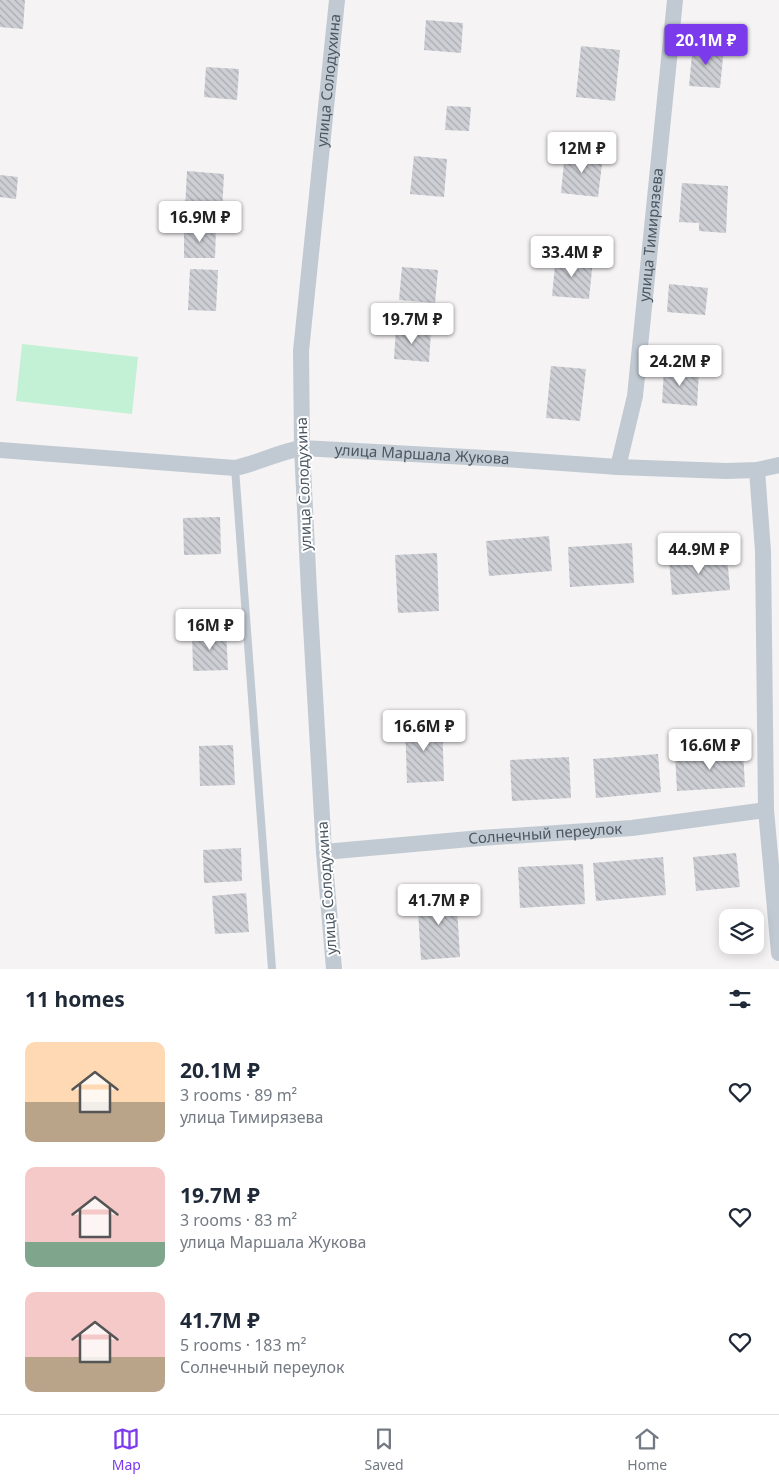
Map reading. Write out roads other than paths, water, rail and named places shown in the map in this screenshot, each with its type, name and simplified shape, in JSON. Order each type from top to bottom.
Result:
[{"type":"street","name":"улица Солодухина","points":[[334,969],[324,852],[302,448],[301,351],[337,0]]},
{"type":"street","name":"улица Тимирязева","points":[[618,467],[635,396],[675,0]]},
{"type":"street","name":"улица Маршала Жукова","points":[[0,450],[235,468],[286,451],[302,448],[618,467],[726,471],[757,470],[779,465]]},
{"type":"street","points":[[757,470],[763,551],[766,810],[779,953]]},
{"type":"street","name":"Солнечный переулок","points":[[324,852],[481,838],[632,828],[766,810]]},
{"type":"lane","points":[[235,468],[272,969]]}]
